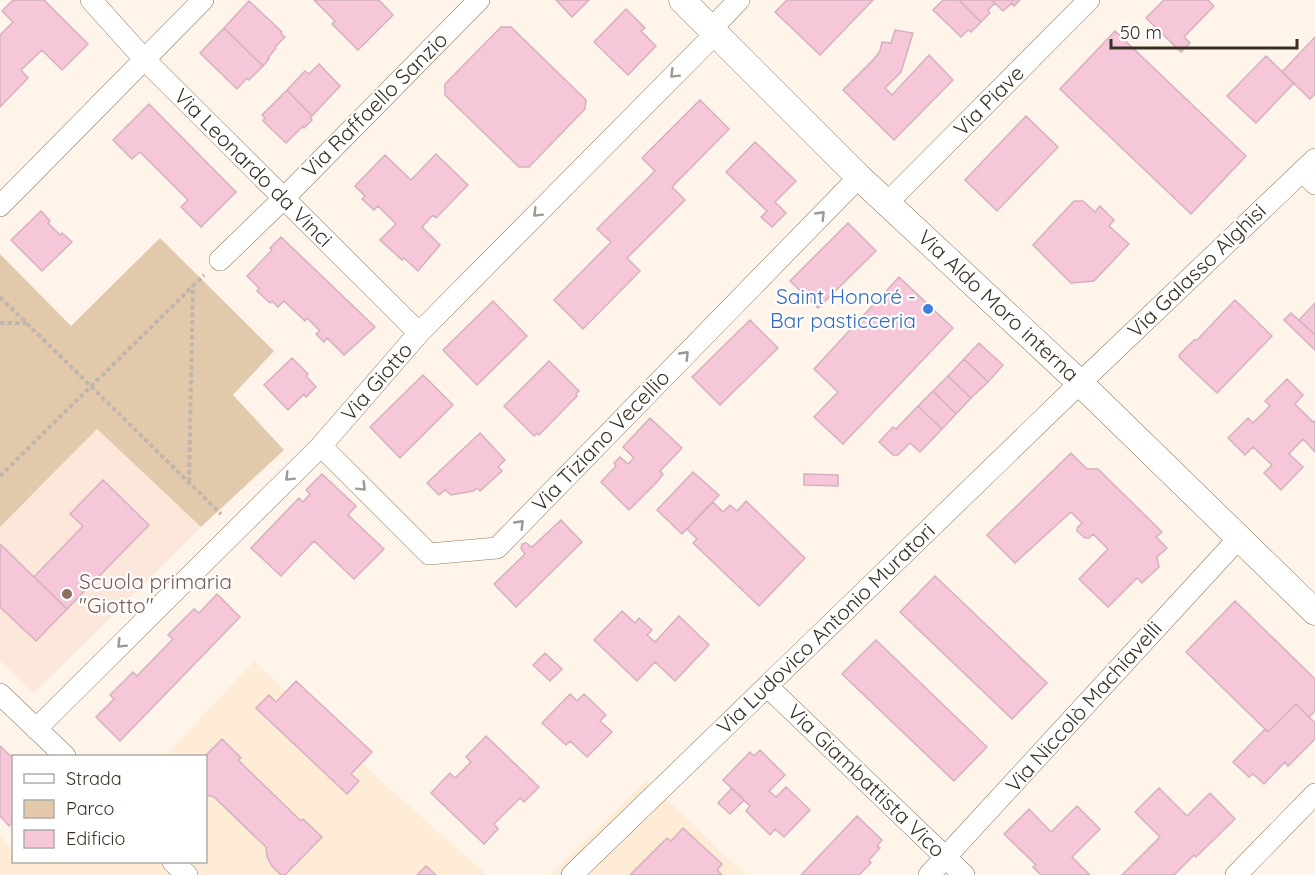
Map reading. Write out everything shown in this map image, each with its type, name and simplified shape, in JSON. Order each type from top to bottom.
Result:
[{"type":"street","name":"Via Leonardo da Vinci","points":[[91,0],[145,60],[419,333]]},
{"type":"street","points":[[0,206],[203,0]]},
{"type":"street","name":"Via Raffaello Sanzio","points":[[220,260],[479,0]]},
{"type":"street","name":"Via Aldo Moro interna","points":[[682,0],[859,177],[1080,383],[1315,612]]},
{"type":"street","name":"Via Giotto","points":[[36,729],[321,446],[419,333],[714,30],[739,0]]},
{"type":"street","name":"Via Piave","points":[[888,202],[1089,0]]},
{"type":"street","name":"Via Galasso Alghisi","points":[[1080,383],[1311,171]]},
{"type":"street","name":"Via Tiziano Vecellio","points":[[321,446],[429,554],[497,548],[859,177]]},
{"type":"street","name":"Via Ludovico Antonio Muratori","points":[[572,875],[1080,383]]},
{"type":"street","name":"Via Niccolò Machiavelli","points":[[929,875],[1239,538]]},
{"type":"street","name":"Via Giambattista Vico","points":[[768,687],[964,875]]},
{"type":"street","points":[[0,694],[64,755]]},
{"type":"street","points":[[1236,875],[1315,794]]},
{"type":"street","points":[[175,863],[187,875]]},
{"type":"path","points":[[0,476],[220,260]]},
{"type":"path","points":[[189,482],[194,285]]},
{"type":"path","points":[[0,297],[237,529]]},
{"type":"path","points":[[0,323],[26,323]]},
{"type":"shaded area","name":"Scuola primaria \"Giotto\"","points":[[97,429],[201,527],[34,693],[0,661],[0,527]]},
{"type":"shaded area","points":[[254,661],[384,784],[487,875],[0,875],[0,837],[12,849],[12,863],[207,863],[207,755],[166,755]]},
{"type":"shaded area","points":[[646,780],[746,875],[550,875]]},
{"type":"green space","points":[[160,238],[274,351],[233,395],[284,450],[201,527],[97,429],[0,527],[0,254],[71,326]]},
{"type":"building","points":[[13,0],[44,0],[88,44],[62,70],[42,50],[21,70],[28,78],[0,107],[0,35],[13,22],[2,11]]},
{"type":"building","points":[[314,0],[379,0],[393,15],[358,50],[332,24],[335,21]]},
{"type":"building","points":[[556,0],[589,0],[572,17]]},
{"type":"building","points":[[787,0],[873,0],[820,55],[775,12]]},
{"type":"building","points":[[943,0],[959,0],[981,22],[971,32],[968,30],[961,37],[933,10]]},
{"type":"building","points":[[959,0],[992,0],[995,3],[988,10],[990,13],[981,22]]},
{"type":"building","points":[[992,0],[1020,0],[1014,6],[1012,3],[1003,11]]},
{"type":"building","points":[[1164,0],[1208,0],[1214,6],[1184,37],[1190,43],[1181,52],[1146,18]]},
{"type":"building","points":[[249,1],[285,37],[275,47],[263,66],[224,28]]},
{"type":"building","points":[[626,9],[645,28],[641,31],[656,46],[628,75],[594,42]]},
{"type":"building","points":[[501,27],[511,27],[586,100],[585,109],[529,167],[519,167],[445,95],[445,84]]},
{"type":"building","points":[[224,28],[263,66],[237,89],[200,53]]},
{"type":"building","points":[[895,30],[913,33],[901,72],[885,88],[892,95],[929,55],[953,80],[894,140],[843,90],[874,59],[880,51],[882,42],[891,43]]},
{"type":"building","points":[[1115,31],[1246,156],[1191,214],[1060,89]]},
{"type":"building","points":[[1315,37],[1315,94],[1310,99],[1282,72]]},
{"type":"building","points":[[1266,56],[1294,83],[1256,123],[1227,96]]},
{"type":"building","points":[[319,64],[340,86],[312,116],[287,90],[305,71],[309,74]]},
{"type":"building","points":[[287,90],[312,116],[310,118],[312,120],[286,143],[263,121],[265,118],[262,115]]},
{"type":"building","points":[[700,100],[729,129],[672,187],[685,200],[627,258],[640,271],[583,329],[554,300],[611,242],[597,229],[655,171],[642,158]]},
{"type":"building","points":[[149,104],[236,192],[201,227],[181,207],[188,200],[140,152],[132,159],[113,140]]},
{"type":"building","points":[[1026,116],[1058,147],[997,211],[965,180]]},
{"type":"building","points":[[755,142],[796,181],[775,202],[786,213],[772,227],[761,217],[767,211],[726,172]]},
{"type":"building","points":[[436,154],[468,185],[436,218],[433,215],[422,227],[440,245],[418,271],[380,240],[396,224],[378,206],[374,210],[362,199],[365,196],[355,186],[385,155],[411,180]]},
{"type":"building","points":[[1074,201],[1083,201],[1095,212],[1100,206],[1114,220],[1109,226],[1129,244],[1094,281],[1071,283],[1033,245]]},
{"type":"building","points":[[41,211],[50,221],[48,223],[60,235],[62,233],[72,242],[42,271],[11,240]]},
{"type":"building","points":[[848,223],[876,251],[818,308],[790,281]]},
{"type":"building","points":[[281,237],[375,327],[344,355],[327,338],[324,342],[316,334],[320,331],[307,318],[305,321],[284,301],[278,307],[272,301],[270,303],[257,291],[259,288],[247,276]]},
{"type":"building","points":[[899,277],[953,328],[843,444],[814,417],[838,392],[814,369]]},
{"type":"building","points":[[1235,300],[1272,336],[1217,393],[1179,357]]},
{"type":"building","points":[[493,301],[527,336],[477,385],[443,350]]},
{"type":"building","points":[[1315,303],[1315,335],[1299,320]]},
{"type":"building","points":[[1291,313],[1315,335],[1315,350],[1284,320]]},
{"type":"building","points":[[750,320],[778,348],[720,405],[692,377]]},
{"type":"building","points":[[979,343],[1003,365],[988,382],[964,359]]},
{"type":"building","points":[[292,358],[308,374],[306,376],[316,387],[306,397],[304,394],[288,410],[264,385]]},
{"type":"building","points":[[964,359],[988,382],[971,398],[948,376]]},
{"type":"building","points":[[549,361],[579,391],[577,396],[539,435],[537,433],[534,436],[504,406]]},
{"type":"building","points":[[423,375],[453,405],[400,458],[370,427]]},
{"type":"building","points":[[948,376],[971,398],[956,414],[933,391]]},
{"type":"building","points":[[1287,379],[1303,395],[1295,404],[1313,422],[1315,421],[1315,452],[1303,439],[1289,454],[1303,467],[1281,490],[1264,473],[1272,465],[1253,447],[1245,455],[1228,438],[1248,418],[1253,423],[1270,406],[1265,401]]},
{"type":"building","points":[[933,391],[956,414],[942,429],[918,406]]},
{"type":"building","points":[[918,406],[942,429],[920,452],[910,443],[898,455],[893,455],[879,442],[893,427],[896,429]]},
{"type":"building","points":[[650,418],[682,448],[660,471],[663,474],[657,482],[629,510],[601,482],[616,466],[614,463],[620,457],[628,464],[634,458],[623,447]]},
{"type":"building","points":[[480,433],[505,460],[498,467],[502,471],[480,491],[477,488],[473,491],[451,495],[445,490],[439,495],[427,483]]},
{"type":"building","points":[[1071,453],[1087,469],[1098,469],[1162,532],[1156,537],[1167,548],[1157,557],[1159,567],[1142,583],[1137,578],[1108,607],[1079,579],[1108,549],[1093,534],[1085,538],[1077,531],[1082,523],[1071,512],[1015,563],[987,535]]},
{"type":"building","points":[[693,472],[719,495],[682,534],[657,510]]},
{"type":"building","points":[[322,474],[356,506],[348,515],[384,549],[354,579],[314,541],[281,576],[251,548],[299,498],[303,502],[310,494],[306,490]]},
{"type":"building","points":[[804,474],[838,475],[838,486],[804,485]]},
{"type":"building","points":[[103,480],[149,525],[67,609],[34,577],[83,526],[70,514]]},
{"type":"building","points":[[746,501],[805,558],[759,606],[693,543],[697,539],[687,529],[713,502],[723,512],[730,505],[737,511]]},
{"type":"building","points":[[561,520],[582,542],[516,607],[494,584],[525,554],[521,548],[522,544],[526,543],[532,547]]},
{"type":"building","points":[[0,544],[67,609],[36,641],[0,607]]},
{"type":"building","points":[[935,576],[1047,683],[1012,719],[900,612]]},
{"type":"building","points":[[217,594],[240,617],[120,741],[96,717],[114,699],[110,695],[133,672],[137,676],[173,639],[168,635],[194,609],[199,613]]},
{"type":"building","points":[[1235,601],[1315,679],[1315,711],[1309,717],[1296,704],[1268,732],[1186,652]]},
{"type":"building","points":[[622,611],[635,623],[639,618],[652,630],[647,635],[655,642],[679,616],[709,645],[675,681],[655,662],[637,681],[594,640]]},
{"type":"building","points":[[876,640],[987,747],[954,781],[842,674]]},
{"type":"building","points":[[545,653],[562,669],[550,681],[533,665]]},
{"type":"building","points":[[296,681],[372,752],[351,774],[359,781],[347,794],[256,708],[269,695],[276,702]]},
{"type":"building","points":[[570,694],[577,701],[584,694],[606,715],[600,721],[612,732],[587,757],[570,741],[566,745],[542,723]]},
{"type":"building","points":[[1296,704],[1315,723],[1315,739],[1288,766],[1285,762],[1264,784],[1253,774],[1249,777],[1233,762],[1265,729],[1268,732]]},
{"type":"building","points":[[486,736],[539,787],[524,802],[520,798],[494,824],[498,829],[484,844],[431,793],[450,773],[455,778],[471,762],[466,757]]},
{"type":"building","points":[[222,739],[241,758],[238,760],[301,821],[303,819],[322,837],[285,875],[281,875],[272,866],[267,857],[266,847],[214,797],[207,795],[206,755]]},
{"type":"building","points":[[0,746],[12,757],[12,823],[9,826],[0,816]]},
{"type":"building","points":[[760,750],[785,775],[769,791],[776,797],[786,787],[810,810],[784,837],[775,829],[770,835],[746,811],[750,806],[723,780],[750,752],[754,756]]},
{"type":"building","points":[[732,788],[744,800],[730,814],[718,803]]},
{"type":"building","points":[[1159,788],[1187,816],[1210,793],[1235,819],[1174,875],[1122,875],[1160,837],[1135,812]]},
{"type":"building","points":[[1077,806],[1100,829],[1072,857],[1090,875],[1041,875],[1033,867],[1036,865],[1004,834],[1029,809],[1051,832]]},
{"type":"building","points":[[857,816],[882,840],[877,846],[880,848],[869,860],[871,863],[859,875],[801,875]]},
{"type":"building","points":[[683,828],[722,864],[717,870],[722,875],[630,875],[667,838],[671,841]]},
{"type":"building","points":[[426,866],[436,875],[417,875]]},
{"type":"place","name":"Saint Honoré - Bar pasticceria","points":[[928,309]]},
{"type":"place","name":"Scuola primaria \"Giotto\"","points":[[67,594]]}]
